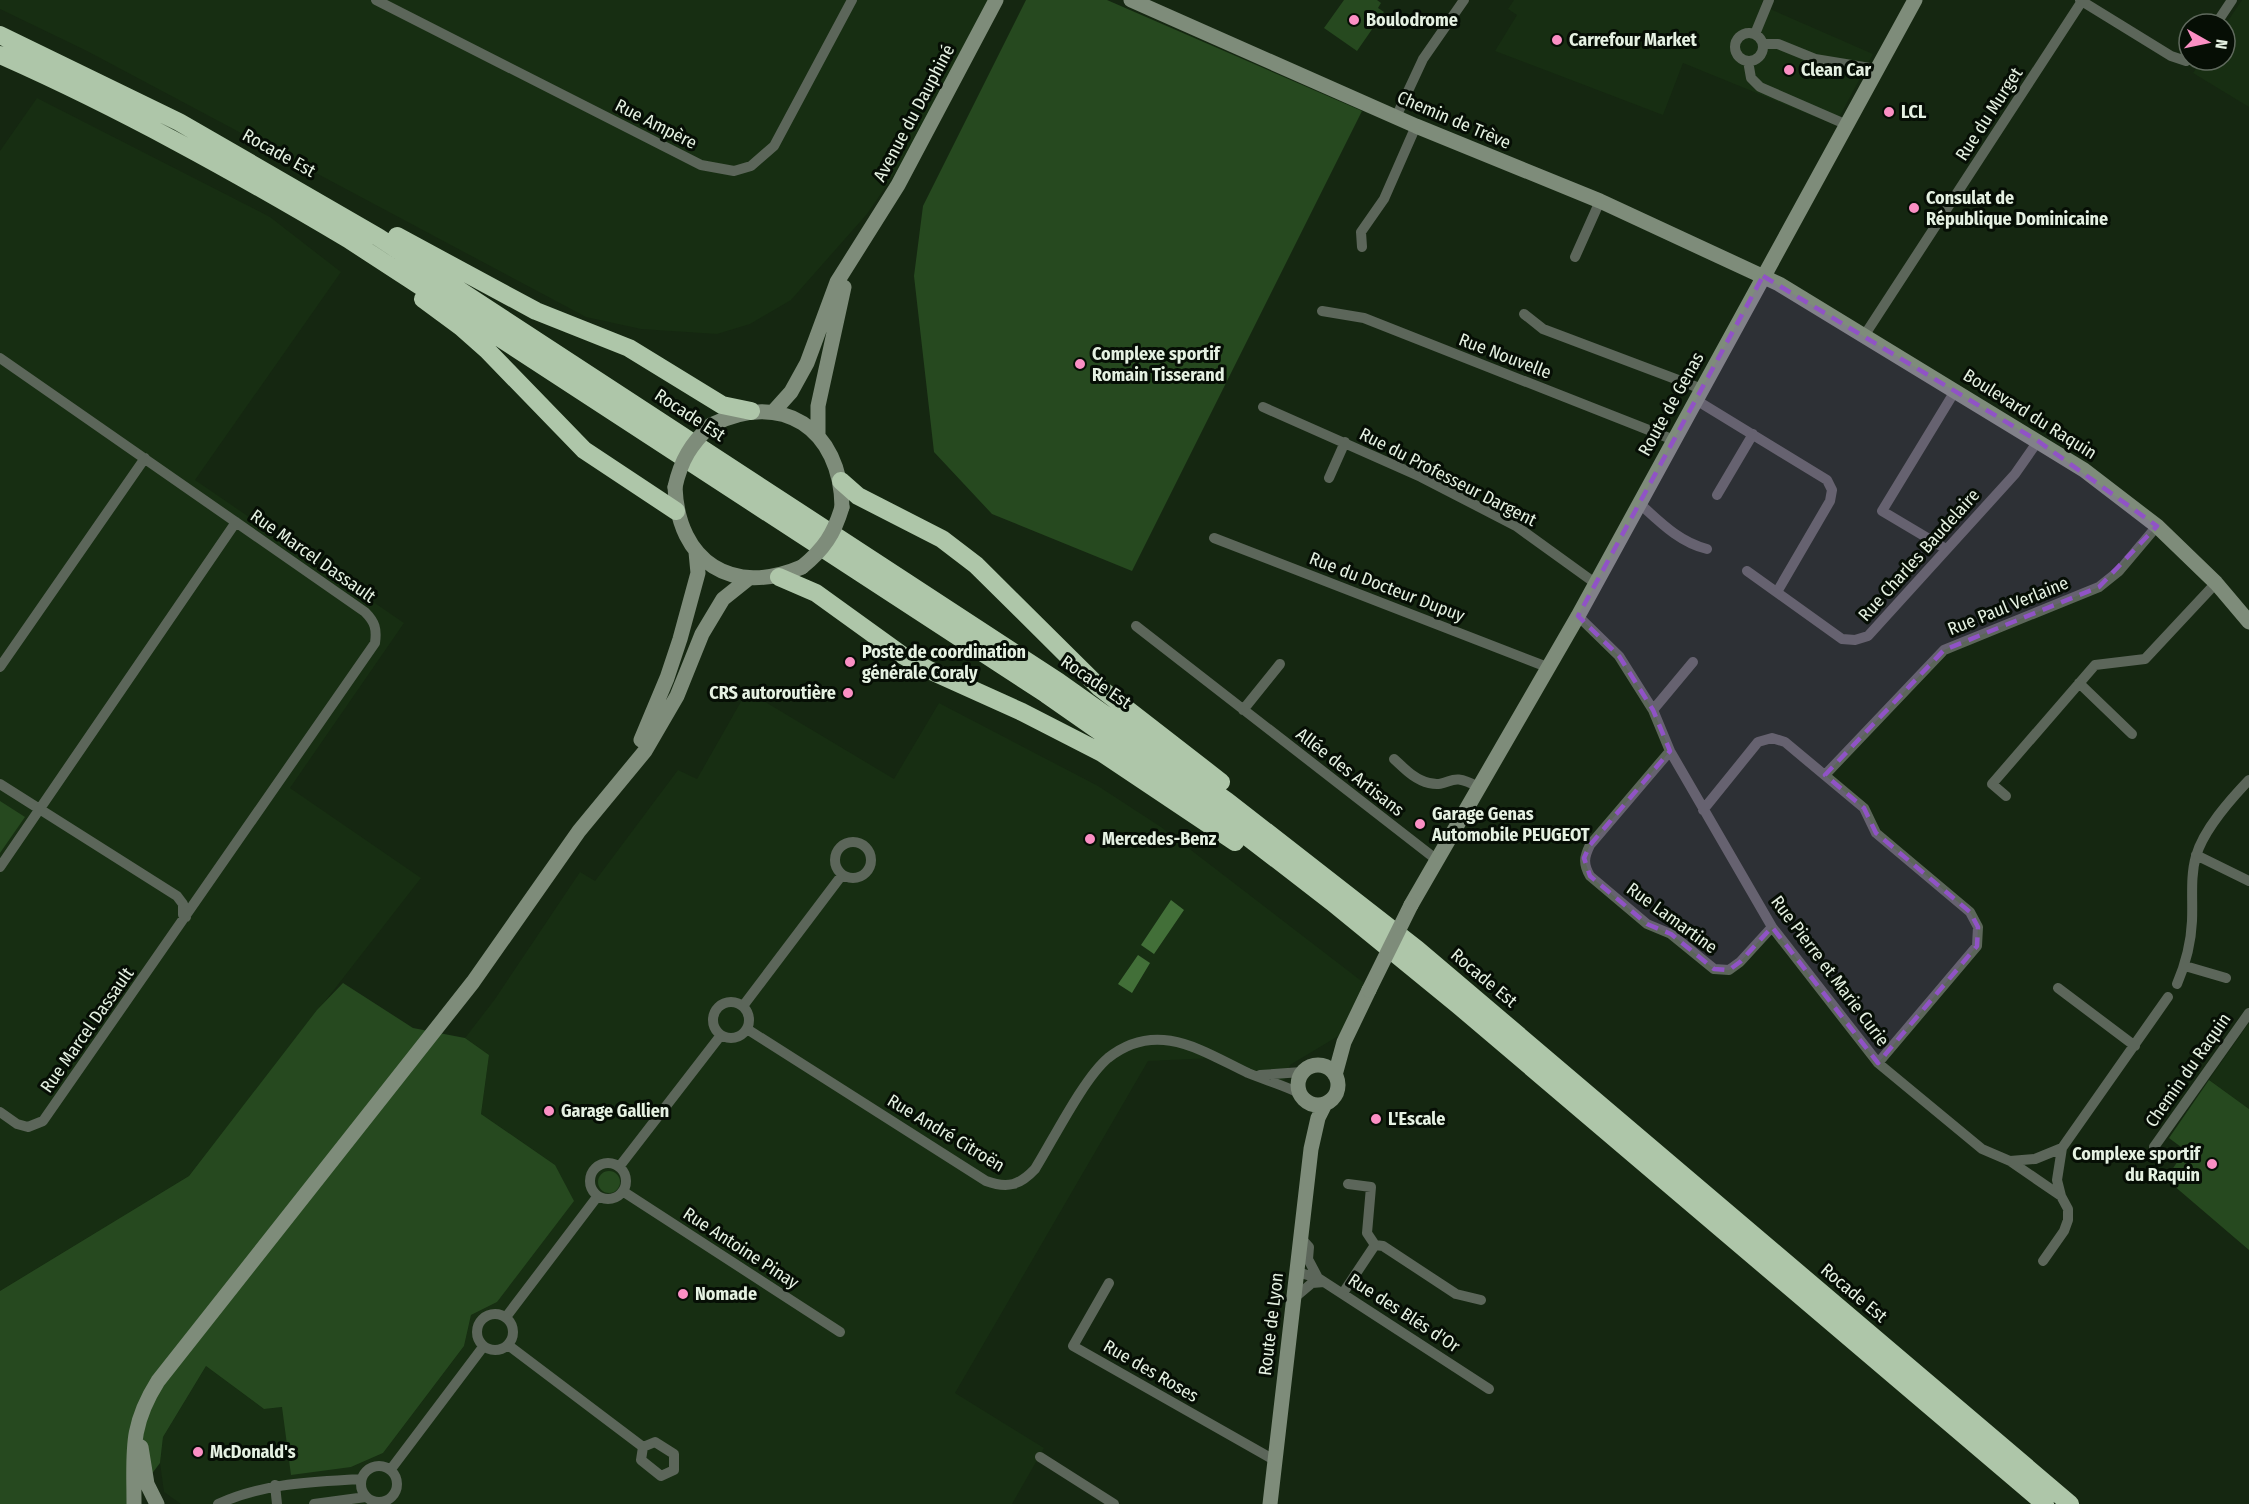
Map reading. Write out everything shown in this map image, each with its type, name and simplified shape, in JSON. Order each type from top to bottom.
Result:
[{"type":"highway","name":"Rocade Est","points":[[0,35],[170,117],[316,199],[398,249],[1059,682],[1227,801],[1417,949],[2070,1504]]},
{"type":"highway","name":"Rocade Est","points":[[0,55],[134,118],[266,190],[348,239],[1046,694],[1219,815],[1332,902],[1466,1012],[2044,1504]]},
{"type":"highway","points":[[316,199],[338,202],[484,285],[536,311],[629,348],[722,405],[751,411]]},
{"type":"highway","points":[[348,239],[356,254],[462,327],[584,450],[659,497],[676,511]]},
{"type":"highway","points":[[842,481],[858,496],[942,539],[976,565],[1100,688],[1318,858],[1321,872]]},
{"type":"highway","points":[[779,577],[823,597],[902,655],[929,670],[1022,712],[1102,753],[1249,851],[1314,899],[1332,902]]},
{"type":"street","name":"Rue Ampère","points":[[376,0],[701,165],[734,171],[751,166],[774,146],[852,0]]},
{"type":"street","name":"Avenue du Dauphiné","points":[[773,412],[791,392],[807,363],[837,282],[898,185],[996,0]]},
{"type":"street","name":"Chemin de Trève","points":[[1131,0],[1416,126],[1600,201],[1763,276]]},
{"type":"street","points":[[1396,117],[1423,59],[1464,0]]},
{"type":"street","points":[[1755,34],[1769,0]]},
{"type":"street","name":"Route de Genas","points":[[1437,860],[1578,616],[1845,124],[1915,0]]},
{"type":"street","points":[[2081,0],[2171,56],[2177,57]]},
{"type":"street","name":"Rue du Murget","points":[[1864,336],[2081,0]]},
{"type":"street","points":[[1746,33],[1755,34],[1763,44],[1759,57],[1748,61],[1737,55],[1735,42],[1746,33]]},
{"type":"street","points":[[1763,44],[1778,44],[1815,59],[1876,69]]},
{"type":"street","points":[[1748,61],[1751,78],[1760,87],[1845,124]]},
{"type":"street","points":[[1362,247],[1361,232],[1384,199],[1416,126]]},
{"type":"street","points":[[1575,257],[1600,201]]},
{"type":"street","name":"Avenue du Dauphiné","points":[[819,436],[818,406],[826,360],[845,284],[862,242]]},
{"type":"street","name":"Boulevard du Raquin","points":[[1763,276],[2084,470],[2157,526],[2216,583],[2249,622]]},
{"type":"street","name":"Rue Nouvelle","points":[[1322,311],[1364,318],[1674,440]]},
{"type":"street","points":[[1524,314],[1543,329],[1699,395],[1753,434],[1827,480],[1832,490],[1830,501],[1776,592]]},
{"type":"street","name":"Rue Marcel Dassault","points":[[0,358],[365,612],[373,620],[377,630],[375,643],[43,1121],[28,1127],[18,1124],[0,1112]]},
{"type":"street","points":[[1946,549],[1882,511],[1955,391]]},
{"type":"street","name":"Rue du Professeur Dargent","points":[[1263,407],[1345,442],[1515,526],[1595,583]]},
{"type":"street","points":[[751,411],[773,412],[798,420],[819,436],[833,457],[842,481],[842,507],[835,531],[826,544],[802,567],[779,577],[748,579],[720,570],[696,552],[683,533],[676,511],[675,486],[681,463],[689,449],[711,425],[730,416],[751,411]]},
{"type":"street","points":[[1717,495],[1753,434]]},
{"type":"street","name":"Rue Charles Baudelaire","points":[[1747,571],[1842,639],[1856,640],[1868,636],[2015,474],[2038,441]]},
{"type":"street","name":"Rue du Professeur Dargent","points":[[1329,478],[1345,442]]},
{"type":"street","points":[[0,667],[145,458]]},
{"type":"street","points":[[1639,503],[1670,532],[1693,545],[1707,549]]},
{"type":"street","points":[[0,867],[236,522]]},
{"type":"street","name":"Rue Paul Verlaine","points":[[1825,775],[1944,650],[2099,587],[2119,571],[2157,526]]},
{"type":"street","name":"Rue du Docteur Dupuy","points":[[1214,538],[1547,667]]},
{"type":"street","points":[[617,782],[647,729],[667,678],[698,573],[696,552]]},
{"type":"street","points":[[134,1504],[134,1434],[144,1403],[158,1381],[473,982],[579,831],[617,782],[645,751],[677,696],[702,634],[723,598],[748,579]]},
{"type":"street","points":[[2006,796],[1992,784],[2096,665],[2145,659],[2216,583]]},
{"type":"street","name":"Rue Pierre et Marie Curie","points":[[1578,616],[1619,656],[1653,710],[1670,751],[1772,927],[1878,1063],[1951,1126],[1982,1149],[2010,1161],[2061,1196]]},
{"type":"street","name":"Allée des Artisans","points":[[1136,626],[1437,860]]},
{"type":"street","points":[[1653,710],[1694,662]]},
{"type":"street","points":[[1243,710],[1280,664]]},
{"type":"street","points":[[2079,684],[2132,734]]},
{"type":"street","points":[[1703,810],[1758,742],[1772,738],[1785,742],[1864,808],[1876,833],[1970,912],[1978,927],[1977,946],[1878,1063]]},
{"type":"street","name":"Rue Lamartine","points":[[1670,751],[1590,845],[1584,858],[1590,876],[1647,924],[1671,934],[1713,969],[1729,970],[1740,962],[1772,927]]},
{"type":"street","points":[[1394,759],[1410,775],[1430,783],[1463,778],[1478,788]]},
{"type":"street","points":[[2177,984],[2185,966],[2192,922],[2192,883],[2196,855],[2224,806],[2249,780]]},
{"type":"street","points":[[0,784],[177,896],[183,904],[183,915],[186,917]]},
{"type":"street","points":[[2196,855],[2249,881]]},
{"type":"street","points":[[1344,1042],[1316,1065],[1302,1072],[1298,1083],[1302,1097],[1314,1105],[1324,1104],[1337,1092],[1335,1075],[1344,1042],[1411,905],[1437,860]]},
{"type":"street","points":[[743,1006],[842,875]]},
{"type":"street","points":[[2185,966],[2226,978]]},
{"type":"street","points":[[2058,988],[2135,1046]]},
{"type":"street","points":[[2043,1261],[2064,1231],[2068,1220],[2068,1209],[2061,1196],[2057,1180],[2062,1148],[2168,997]]},
{"type":"street","points":[[728,1002],[743,1006],[749,1019],[747,1029],[737,1037],[721,1035],[712,1022],[716,1008],[728,1002]]},
{"type":"street","name":"Chemin du Raquin","points":[[2154,1147],[2249,1013]]},
{"type":"street","name":"Rue André Citroën","points":[[747,1029],[987,1181],[999,1186],[1011,1186],[1024,1181],[1035,1169],[1091,1077],[1107,1059],[1124,1048],[1156,1040],[1195,1046],[1302,1097]]},
{"type":"street","points":[[619,1167],[721,1035]]},
{"type":"street","points":[[1316,1065],[1326,1066],[1335,1075]]},
{"type":"street","name":"Rue André Citroën","points":[[1254,1075],[1302,1072]]},
{"type":"street","name":"Route de Lyon","points":[[1302,1097],[1311,1149]]},
{"type":"street","name":"Route de Lyon","points":[[1270,1504],[1311,1149],[1318,1118],[1324,1104]]},
{"type":"street","points":[[2010,1161],[2035,1159],[2062,1148]]},
{"type":"street","points":[[604,1163],[619,1167],[626,1176],[624,1192],[611,1200],[597,1197],[590,1184],[592,1172],[604,1163]]},
{"type":"street","points":[[1348,1184],[1371,1187],[1367,1233],[1374,1245]]},
{"type":"street","name":"Rue Antoine Pinay","points":[[624,1192],[840,1332]]},
{"type":"street","points":[[506,1317],[597,1197]]},
{"type":"street","points":[[1293,1299],[1312,1283],[1321,1280],[1308,1259],[1309,1247],[1301,1238]]},
{"type":"street","points":[[1343,1293],[1374,1245]]},
{"type":"street","points":[[1374,1245],[1383,1246],[1464,1298],[1481,1300]]},
{"type":"street","name":"Rue des Blés d'Or","points":[[1297,1272],[1321,1280],[1343,1293],[1490,1389]]},
{"type":"street","name":"Rue des Roses","points":[[1109,1283],[1073,1346],[1274,1460]]},
{"type":"street","points":[[494,1314],[506,1317],[513,1328],[508,1345],[498,1351],[483,1347],[476,1334],[479,1322],[494,1314]]},
{"type":"street","points":[[508,1345],[644,1447]]},
{"type":"street","points":[[391,1469],[483,1347]]},
{"type":"street","points":[[157,1504],[147,1484],[141,1449],[144,1423],[172,1366]]},
{"type":"street","points":[[1040,1457],[1114,1504]]},
{"type":"street","points":[[373,1467],[391,1469],[398,1485],[393,1497],[382,1502],[370,1501],[361,1485],[362,1479],[373,1467]]},
{"type":"street","points":[[218,1504],[240,1494],[275,1485],[362,1479]]},
{"type":"street","points":[[328,1481],[332,1501]]},
{"type":"street","points":[[275,1485],[277,1504]]},
{"type":"street","points":[[314,1504],[366,1497]]},
{"type":"highlighted area","points":[[1763,276],[2038,441],[2157,526],[2099,587],[1944,650],[1825,775],[1864,808],[1876,833],[1970,912],[1978,927],[1977,946],[1878,1063],[1772,927],[1740,962],[1729,970],[1714,969],[1671,934],[1647,924],[1590,876],[1584,858],[1590,845],[1670,751],[1653,710],[1619,656],[1578,616]]},
{"type":"shaded area","points":[[0,0],[988,0],[909,153],[867,214],[791,300],[750,324],[717,334],[641,329],[586,317],[87,51],[0,9]]},
{"type":"shaded area","name":"Complexe sportif Romain Tisserand","points":[[1026,0],[1107,0],[1362,111],[1132,571],[992,514],[934,452],[914,276],[923,206]]},
{"type":"shaded area","name":"Boulodrome","points":[[1344,0],[1377,0],[1381,3],[1378,8],[1384,12],[1357,51],[1324,28]]},
{"type":"shaded area","points":[[1514,0],[1763,0],[1761,5],[1873,54],[1835,125],[1683,63],[1663,115],[1495,51],[1517,15],[1508,9]]},
{"type":"shaded area","points":[[2242,0],[2249,0],[2249,107],[2193,73],[2237,72],[2237,12],[2234,12]]},
{"type":"shaded area","points":[[37,98],[270,217],[341,272],[195,480],[404,623],[290,788],[421,878],[189,1176],[0,1291],[0,151]]},
{"type":"shaded area","points":[[747,691],[894,779],[939,703],[1098,786],[1161,827],[1364,983],[1340,1035],[1290,1065],[1284,1081],[1214,1058],[1148,1061],[955,1393],[1044,1448],[1012,1504],[181,1504],[164,1492],[160,1463],[163,1437],[206,1366],[264,1409],[282,1407],[351,1467],[383,1453],[464,1346],[471,1315],[497,1302],[555,1165],[481,1114],[489,1055],[465,1038],[495,999],[580,872],[595,881],[678,770],[697,779]]},
{"type":"shaded area","points":[[0,801],[25,817],[0,853]]},
{"type":"shaded area","points":[[1171,900],[1184,910],[1154,954],[1141,945]]},
{"type":"shaded area","points":[[1138,955],[1150,963],[1132,993],[1118,984]]},
{"type":"shaded area","points":[[343,983],[413,1028],[465,1038],[489,1055],[481,1114],[555,1165],[574,1201],[497,1302],[471,1315],[464,1346],[383,1453],[351,1467],[291,1475],[282,1407],[264,1409],[206,1366],[163,1437],[160,1463],[129,1504],[0,1504],[0,1291],[189,1176],[317,1010]]},
{"type":"shaded area","points":[[2249,1023],[2249,1109],[2209,1080]]},
{"type":"shaded area","name":"Complexe sportif du Raquin","points":[[2209,1080],[2249,1109],[2249,1250],[2166,1179],[2185,1150],[2169,1138]]},
{"type":"shaded area","points":[[609,1171],[617,1174],[620,1182],[617,1190],[609,1193],[601,1190],[598,1182],[601,1174]]},
{"type":"place","name":"Boulodrome","points":[[1354,20]]},
{"type":"place","name":"Carrefour Market","points":[[1557,40]]},
{"type":"place","name":"Clean Car","points":[[1789,70]]},
{"type":"place","name":"LCL","points":[[1889,112]]},
{"type":"place","name":"Consulat de République Dominicaine","points":[[1914,208]]},
{"type":"place","name":"Complexe sportif Romain Tisserand","points":[[1080,364]]},
{"type":"place","name":"Poste de coordination générale Coraly","points":[[850,662]]},
{"type":"place","name":"CRS autoroutière","points":[[848,693]]},
{"type":"place","name":"Garage Genas Automobile PEUGEOT","points":[[1420,824]]},
{"type":"place","name":"Mercedes-Benz","points":[[1090,839]]},
{"type":"place","name":"Garage Gallien","points":[[549,1111]]},
{"type":"place","name":"L'Escale","points":[[1376,1119]]},
{"type":"place","name":"Complexe sportif du Raquin","points":[[2212,1164]]},
{"type":"place","name":"Nomade","points":[[683,1294]]},
{"type":"place","name":"McDonald's","points":[[198,1452]]}]
